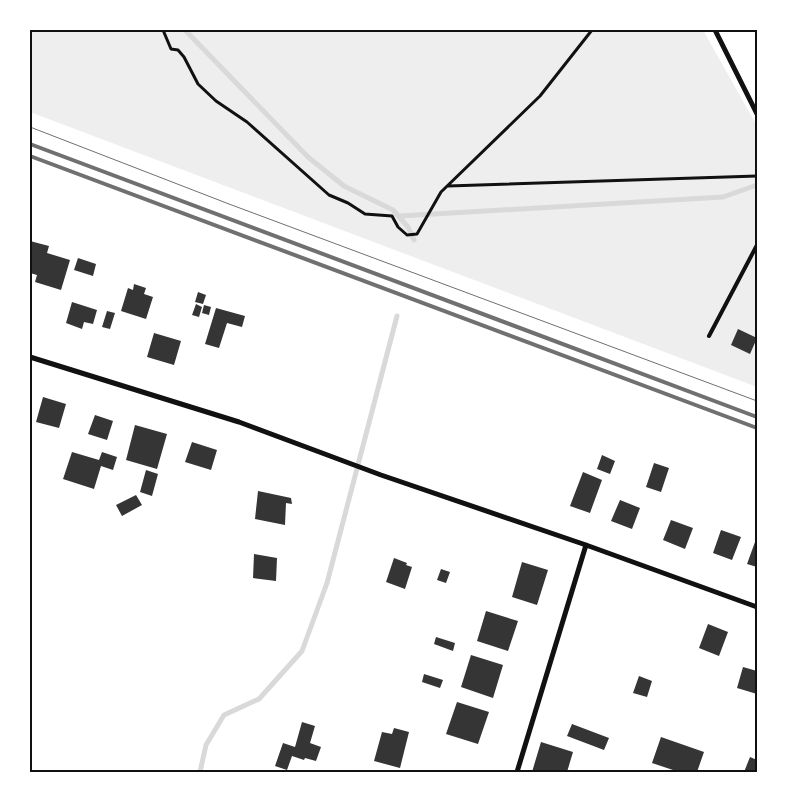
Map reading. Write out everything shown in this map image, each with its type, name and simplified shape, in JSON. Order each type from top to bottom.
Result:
[{"type":"street","points":[[715,30],[757,114]]},
{"type":"street","points":[[30,357],[239,422],[381,475],[586,545],[757,607]]},
{"type":"street","points":[[518,772],[586,545]]},
{"type":"lane","points":[[709,336],[757,246]]},
{"type":"path","points":[[163,30],[171,49],[178,50],[184,57],[198,84],[216,101],[248,122],[329,195],[348,203],[365,214],[392,216],[398,227],[407,235],[416,234],[441,192],[540,96],[592,30]]},
{"type":"path","points":[[448,186],[757,176]]},
{"type":"shaded area","points":[[30,30],[703,30],[757,126],[757,387],[30,112]]},
{"type":"building","points":[[30,241],[49,246],[47,253],[70,260],[61,290],[35,282],[37,275],[30,273]]},
{"type":"building","points":[[78,258],[96,264],[93,276],[74,270]]},
{"type":"building","points":[[134,284],[146,288],[144,294],[153,297],[146,319],[121,311],[128,288],[133,290]]},
{"type":"building","points":[[198,292],[206,295],[203,304],[195,302]]},
{"type":"building","points":[[72,302],[97,310],[93,324],[84,322],[82,329],[66,323]]},
{"type":"building","points":[[196,304],[202,307],[199,317],[192,315]]},
{"type":"building","points":[[204,305],[211,307],[209,315],[202,313]]},
{"type":"building","points":[[216,308],[245,316],[242,327],[227,323],[219,348],[205,344]]},
{"type":"building","points":[[107,311],[115,313],[110,329],[102,327]]},
{"type":"building","points":[[738,329],[757,338],[750,354],[731,345]]},
{"type":"building","points":[[154,333],[181,341],[174,365],[147,357]]},
{"type":"building","points":[[43,397],[66,404],[59,428],[36,422]]},
{"type":"building","points":[[95,415],[113,421],[107,440],[88,434]]},
{"type":"building","points":[[135,425],[167,434],[157,469],[126,460]]},
{"type":"building","points":[[192,442],[217,450],[211,470],[185,462]]},
{"type":"building","points":[[72,452],[99,460],[102,452],[117,457],[113,470],[101,466],[94,489],[63,479]]},
{"type":"building","points":[[602,455],[615,461],[610,474],[597,469]]},
{"type":"building","points":[[654,463],[669,468],[661,492],[646,487]]},
{"type":"building","points":[[146,470],[158,474],[152,496],[140,492]]},
{"type":"building","points":[[583,472],[602,480],[590,513],[570,506]]},
{"type":"building","points":[[258,491],[291,498],[292,504],[286,503],[285,525],[255,519]]},
{"type":"building","points":[[136,495],[142,505],[122,516],[116,505]]},
{"type":"building","points":[[620,500],[640,508],[632,529],[611,521]]},
{"type":"building","points":[[671,520],[693,528],[685,549],[663,540]]},
{"type":"building","points":[[721,530],[741,537],[732,560],[713,553]]},
{"type":"building","points":[[755,542],[757,543],[757,567],[747,564]]},
{"type":"building","points":[[254,554],[277,558],[276,581],[253,578]]},
{"type":"building","points":[[394,558],[412,567],[405,589],[386,582]]},
{"type":"building","points":[[522,562],[548,570],[537,605],[512,597]]},
{"type":"building","points":[[441,569],[450,572],[446,583],[437,580]]},
{"type":"building","points":[[486,611],[518,621],[508,651],[477,641]]},
{"type":"building","points":[[708,624],[728,632],[719,656],[699,648]]},
{"type":"building","points":[[436,637],[455,643],[453,651],[434,644]]},
{"type":"building","points":[[471,655],[503,665],[493,698],[461,687]]},
{"type":"building","points":[[743,667],[757,671],[757,694],[737,688]]},
{"type":"building","points":[[424,674],[443,680],[440,688],[422,682]]},
{"type":"building","points":[[639,676],[652,681],[647,697],[633,693]]},
{"type":"building","points":[[457,702],[489,712],[478,744],[446,734]]},
{"type":"building","points":[[302,722],[315,726],[310,743],[321,747],[316,761],[292,756],[287,770],[275,766],[283,743],[295,747]]},
{"type":"building","points":[[572,724],[609,738],[604,750],[567,736]]},
{"type":"building","points":[[394,728],[409,732],[400,768],[374,761],[382,732],[392,734]]},
{"type":"building","points":[[661,737],[704,752],[697,772],[679,772],[652,763]]},
{"type":"building","points":[[541,742],[573,752],[567,772],[532,772]]},
{"type":"building","points":[[750,757],[757,760],[757,772],[744,772]]},
{"type":"waterway","points":[[185,30],[308,157],[344,186],[393,210],[408,227],[414,240]]},
{"type":"waterway","points":[[400,216],[723,197],[757,185]]},
{"type":"waterway","points":[[200,772],[206,745],[224,715],[259,699],[302,651],[327,583],[397,316]]},
{"type":"tram line","points":[[30,127],[229,204],[757,401]]},
{"type":"railway","points":[[30,144],[757,417]]},
{"type":"railway","points":[[30,156],[757,428]]}]
